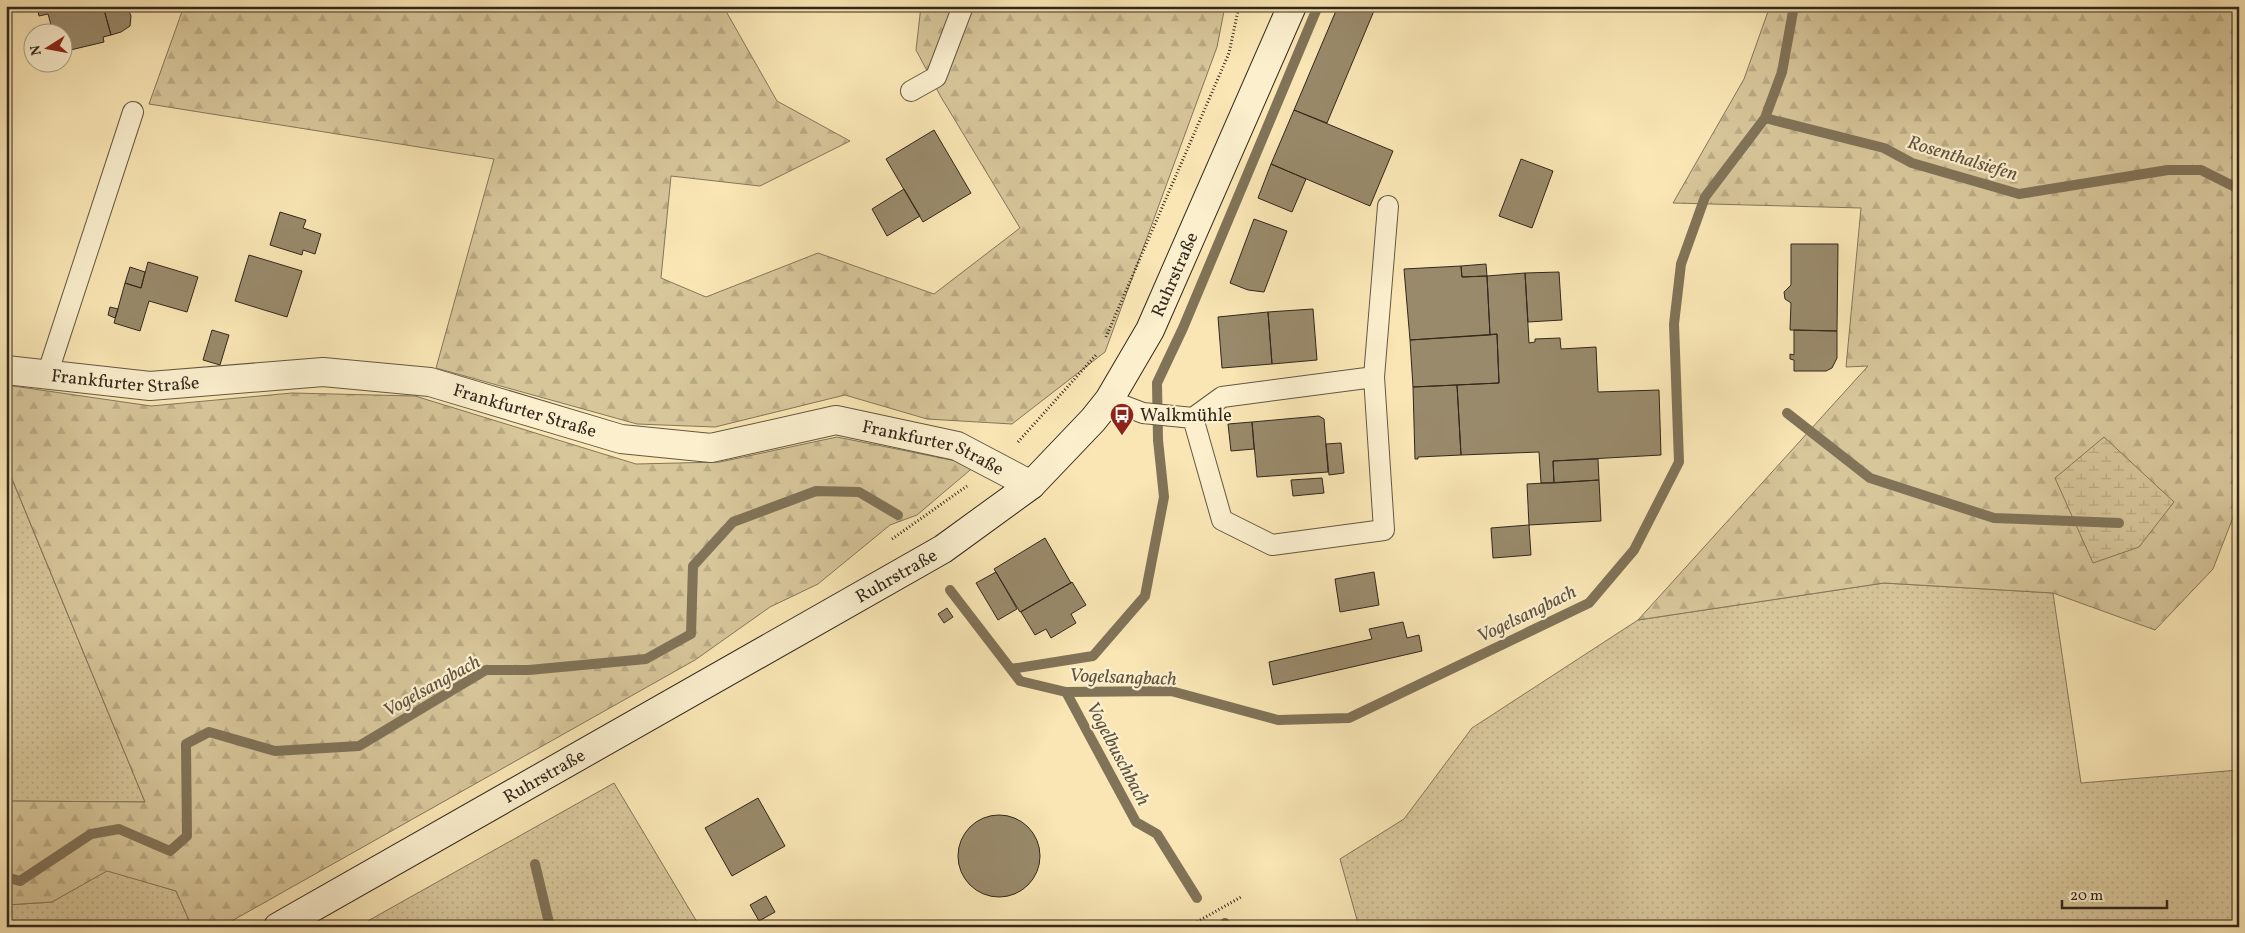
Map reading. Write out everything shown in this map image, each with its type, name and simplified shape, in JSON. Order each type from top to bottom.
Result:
[{"type":"main road","name":"Ruhrstraße","points":[[278,927],[944,549],[1030,485],[1093,420],[1109,400],[1150,330],[1292,6]]},
{"type":"main road","name":"Frankfurter Straße","points":[[6,370],[150,386],[323,372],[430,382],[621,439],[711,448],[836,420],[957,446],[1030,485]]},
{"type":"lane","points":[[911,91],[936,77],[963,6]]},
{"type":"lane","points":[[47,375],[133,112]]},
{"type":"lane","points":[[1193,418],[1222,520],[1272,545],[1384,530],[1374,377],[1388,206]]},
{"type":"lane","points":[[1109,400],[1143,413],[1193,418],[1222,397],[1374,377]]},
{"type":"path","points":[[1105,340],[1229,53],[1239,6]]},
{"type":"path","points":[[889,541],[997,466],[1101,349]]},
{"type":"path","points":[[1188,927],[1242,896]]},
{"type":"green space","points":[[184,6],[723,6],[777,101],[850,141],[760,186],[671,176],[661,278],[706,297],[818,253],[934,294],[1020,228],[941,97],[916,50],[921,6],[1225,6],[1217,47],[1105,352],[1012,424],[927,419],[845,395],[715,427],[637,424],[436,368],[494,159],[149,104]]},
{"type":"green space","points":[[1770,6],[2239,6],[2239,502],[2213,569],[2155,630],[2053,593],[1884,583],[1638,620],[1868,366],[1846,367],[1861,208],[1673,203],[1744,79]]},
{"type":"green space","points":[[6,385],[151,406],[292,393],[415,396],[636,464],[720,462],[837,437],[976,465],[917,515],[890,525],[818,584],[770,607],[695,660],[221,927],[192,927],[176,891],[107,871],[52,902],[6,905],[6,801],[145,802],[6,464]]},
{"type":"green space","points":[[2104,437],[2174,502],[2139,547],[2093,563],[2055,478]]},
{"type":"green space","points":[[6,464],[7,467],[145,802],[6,801]]},
{"type":"green space","points":[[1884,583],[2053,593],[2081,783],[2239,770],[2239,927],[1359,927],[1340,859],[1404,819],[1472,728],[1638,620]]},
{"type":"green space","points":[[614,783],[700,927],[357,927]]},
{"type":"green space","points":[[107,870],[176,891],[192,927],[6,927],[6,905],[52,902]]},
{"type":"building","points":[[37,6],[103,6],[111,35],[103,37],[104,42],[72,50],[72,22],[50,22],[48,14],[39,16]]},
{"type":"building","points":[[103,6],[127,6],[131,16],[130,26],[121,32],[111,35]]},
{"type":"building","points":[[1338,6],[1376,6],[1327,123],[1294,110]]},
{"type":"building","points":[[1294,110],[1393,151],[1370,206],[1271,164]]},
{"type":"building","points":[[934,130],[971,193],[923,222],[886,159]]},
{"type":"building","points":[[1521,159],[1553,171],[1532,228],[1499,216]]},
{"type":"building","points":[[1271,164],[1306,179],[1292,212],[1258,198]]},
{"type":"building","points":[[904,189],[920,216],[887,236],[872,209]]},
{"type":"building","points":[[280,212],[306,220],[303,228],[321,234],[315,254],[303,250],[302,255],[270,245]]},
{"type":"building","points":[[1254,219],[1287,231],[1264,292],[1248,290],[1230,283]]},
{"type":"building","points":[[1791,244],[1838,244],[1837,331],[1790,330],[1791,303],[1785,299],[1784,292],[1791,285]]},
{"type":"building","points":[[249,255],[302,271],[287,317],[235,301]]},
{"type":"building","points":[[148,262],[198,277],[187,312],[149,301],[140,331],[114,323],[125,283],[141,288]]},
{"type":"building","points":[[1486,264],[1487,276],[1462,277],[1461,266]]},
{"type":"building","points":[[1461,266],[1462,277],[1487,276],[1490,335],[1410,340],[1404,269]]},
{"type":"building","points":[[130,267],[145,272],[141,288],[125,283]]},
{"type":"building","points":[[1559,272],[1562,320],[1528,322],[1525,273]]},
{"type":"building","points":[[1525,273],[1529,343],[1535,342],[1535,339],[1560,338],[1561,349],[1596,347],[1598,392],[1659,390],[1661,455],[1553,461],[1554,483],[1541,483],[1539,452],[1461,455],[1457,385],[1499,383],[1497,334],[1490,335],[1487,276]]},
{"type":"building","points":[[110,307],[118,309],[115,318],[108,315]]},
{"type":"building","points":[[1313,309],[1317,360],[1272,364],[1268,312]]},
{"type":"building","points":[[1268,312],[1272,364],[1222,368],[1218,317]]},
{"type":"building","points":[[212,330],[229,335],[220,365],[203,360]]},
{"type":"building","points":[[1794,330],[1837,331],[1837,358],[1832,368],[1826,371],[1794,371],[1794,360],[1790,359],[1790,354],[1794,355]]},
{"type":"building","points":[[1497,334],[1499,383],[1413,387],[1410,340]]},
{"type":"building","points":[[1457,385],[1461,455],[1418,457],[1418,459],[1415,459],[1413,387]]},
{"type":"building","points":[[1319,416],[1324,419],[1328,472],[1257,477],[1252,422]]},
{"type":"building","points":[[1252,422],[1254,449],[1231,451],[1228,424]]},
{"type":"building","points":[[1341,443],[1344,473],[1329,475],[1326,444]]},
{"type":"building","points":[[1598,459],[1599,480],[1554,483],[1553,461]]},
{"type":"building","points":[[1322,478],[1324,493],[1293,496],[1291,480]]},
{"type":"building","points":[[1599,480],[1601,521],[1529,525],[1527,484]]},
{"type":"building","points":[[1529,525],[1531,555],[1493,558],[1491,528]]},
{"type":"building","points":[[1045,538],[1071,583],[1020,612],[994,569]]},
{"type":"building","points":[[996,572],[1017,609],[998,620],[976,583]]},
{"type":"building","points":[[1374,572],[1379,605],[1340,612],[1335,579]]},
{"type":"building","points":[[1072,582],[1086,605],[1071,614],[1076,623],[1051,638],[1046,629],[1035,635],[1021,612]]},
{"type":"building","points":[[947,608],[953,617],[944,623],[938,614]]},
{"type":"building","points":[[1403,622],[1407,638],[1419,635],[1422,651],[1273,685],[1269,662],[1372,639],[1369,629]]},
{"type":"building","points":[[758,798],[785,846],[732,876],[705,828]]},
{"type":"building","points":[[999,815],[1015,818],[1028,827],[1037,840],[1040,856],[1037,872],[1028,885],[1015,894],[999,897],[983,894],[970,885],[961,872],[958,856],[961,840],[970,827],[983,818]]},
{"type":"building","points":[[766,896],[775,912],[759,921],[750,905]]},
{"type":"waterway","points":[[1011,669],[1093,656],[1145,596],[1164,497],[1158,440],[1157,383],[1183,328],[1318,6]]},
{"type":"waterway","name":"Vogelsangbach","points":[[950,590],[1020,681],[1066,692],[1171,691],[1278,720],[1349,718],[1589,603],[1634,550],[1679,462],[1674,324],[1681,264],[1705,197],[1765,118],[1782,72],[1794,6]]},
{"type":"waterway","name":"Rosenthalsiefen","points":[[1765,118],[1884,148],[1912,163],[2019,194],[2168,170],[2201,170],[2239,189]]},
{"type":"waterway","name":"Rosenthalsiefen","points":[[1787,413],[1870,478],[1994,518],[2119,523]]},
{"type":"waterway","name":"Vogelsangbach","points":[[6,877],[20,881],[91,834],[119,829],[170,851],[187,836],[186,744],[209,732],[275,751],[359,746],[486,670],[529,670],[646,659],[691,634],[693,566],[733,522],[816,491],[859,492],[898,515]]},
{"type":"waterway","name":"Vogelbuschbach","points":[[1066,692],[1136,822],[1157,834],[1197,898]]},
{"type":"waterway","points":[[535,864],[550,927]]},
{"type":"waterway","name":"Vogelbuschbach","points":[[1225,923],[1228,927]]},
{"type":"place","name":"Walkmühle","points":[[1122,436]]}]
